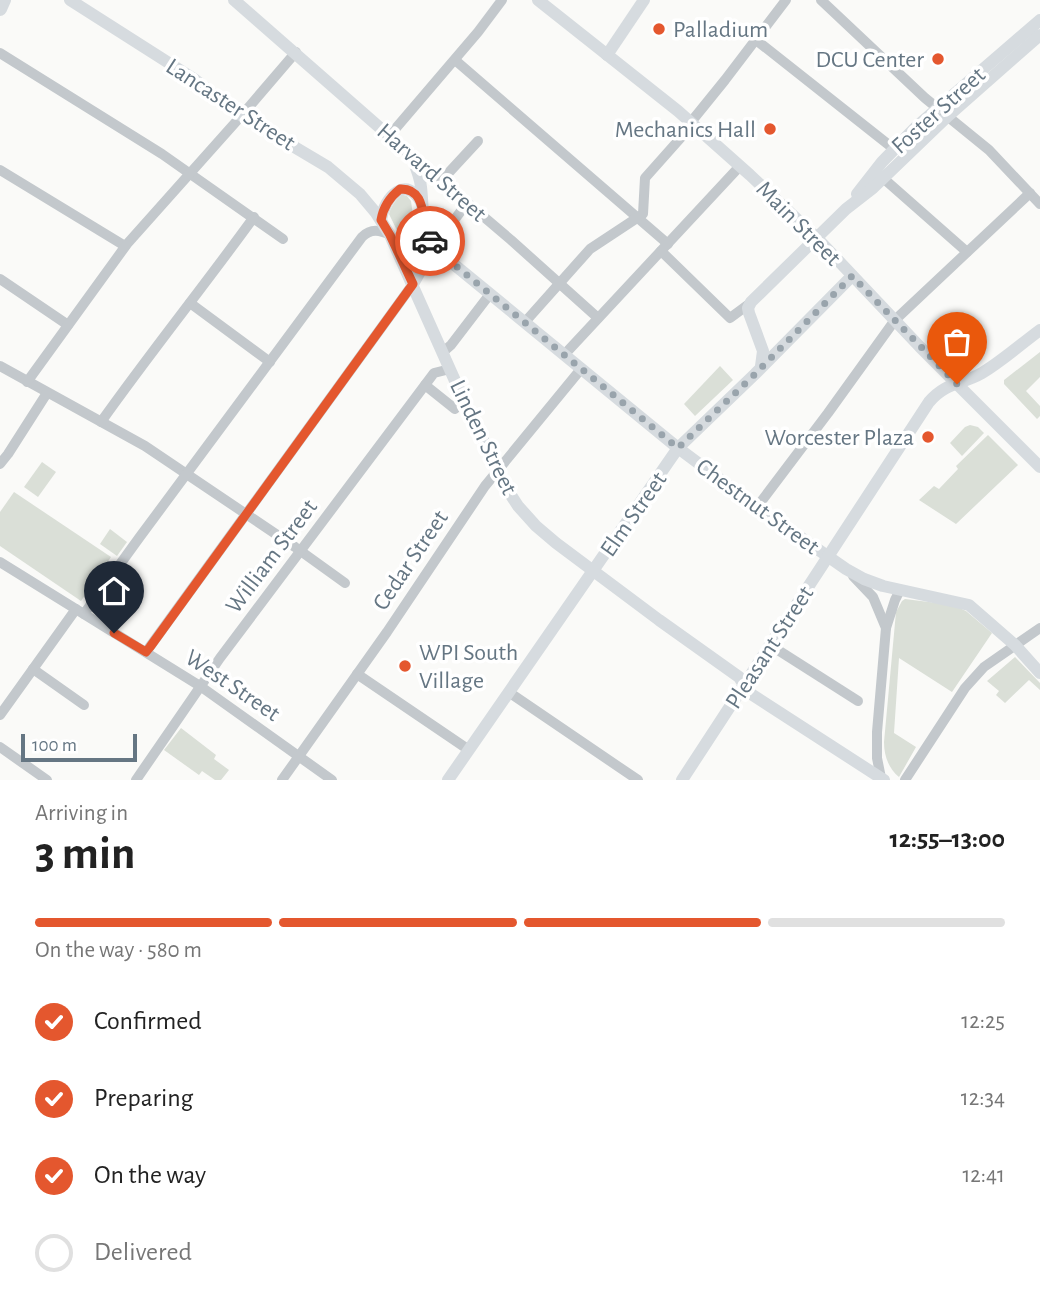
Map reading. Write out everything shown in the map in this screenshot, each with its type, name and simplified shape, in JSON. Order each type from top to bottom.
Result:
[{"type":"highway","points":[[0,9],[4,0]]},
{"type":"main road","name":"Lancaster Street","points":[[70,0],[194,79],[242,115],[328,167],[360,194],[381,220]]},
{"type":"main road","name":"Harvard Street","points":[[234,0],[411,155]]},
{"type":"main road","name":"Main Street","points":[[538,0],[692,123],[740,166],[816,237],[1040,467]]},
{"type":"main road","points":[[607,55],[644,0]]},
{"type":"main road","name":"Foster Street","points":[[749,304],[816,237],[883,178],[943,112],[1040,20]]},
{"type":"main road","name":"Foster Street","points":[[846,209],[894,149],[1040,35]]},
{"type":"main road","points":[[411,155],[419,176],[429,251],[413,284]]},
{"type":"main road","points":[[381,220],[384,209],[400,189],[412,191],[422,204]]},
{"type":"main road","name":"Linden Street","points":[[381,220],[498,471],[513,500],[530,520],[593,571],[739,677],[748,692],[882,779]]},
{"type":"main road","points":[[402,261],[415,267],[421,266],[429,251]]},
{"type":"main road","name":"Chestnut Street","points":[[429,251],[490,294],[678,448],[846,569]]},
{"type":"main road","name":"Elm Street","points":[[448,780],[678,448],[852,276]]},
{"type":"main road","points":[[749,304],[749,313],[762,351],[761,366]]},
{"type":"main road","name":"Pleasant Street","points":[[682,780],[929,402],[943,388],[982,373],[1040,330]]},
{"type":"main road","points":[[846,569],[864,579],[900,590],[969,605],[1015,645],[1040,673]]},
{"type":"street","points":[[390,135],[455,60],[502,0]]},
{"type":"street","points":[[525,323],[590,249],[643,214],[645,178],[692,123],[786,0]]},
{"type":"street","points":[[821,0],[925,98],[1004,165],[1040,204]]},
{"type":"street","points":[[756,40],[894,149]]},
{"type":"street","points":[[0,52],[190,173],[284,239]]},
{"type":"street","points":[[27,382],[125,246],[296,52]]},
{"type":"street","points":[[455,60],[639,217],[730,317],[749,304]]},
{"type":"street","points":[[442,181],[478,141]]},
{"type":"street","name":"Harvard Street","points":[[411,155],[598,318]]},
{"type":"street","points":[[564,355],[740,166]]},
{"type":"street","points":[[0,170],[125,246]]},
{"type":"street","points":[[883,178],[967,252]]},
{"type":"street","points":[[757,507],[895,320],[1030,193]]},
{"type":"street","points":[[429,251],[467,203]]},
{"type":"street","points":[[101,422],[146,358],[254,218]]},
{"type":"street","points":[[0,715],[33,668],[139,538],[364,234],[377,230],[390,235]]},
{"type":"street","points":[[0,279],[68,325]]},
{"type":"street","points":[[146,652],[413,284]]},
{"type":"street","points":[[443,352],[490,294]]},
{"type":"street","points":[[190,303],[270,362]]},
{"type":"street","points":[[0,366],[145,446],[345,583]]},
{"type":"street","name":"William Street","points":[[136,780],[200,686],[434,373],[450,369]]},
{"type":"street","name":"Cedar Street","points":[[282,780],[485,486],[581,369]]},
{"type":"street","points":[[425,385],[455,409]]},
{"type":"street","points":[[0,464],[47,393]]},
{"type":"street","name":"West Street","points":[[0,562],[200,686],[332,780]]},
{"type":"street","name":"Chestnut Street","points":[[846,569],[873,597],[886,628],[877,732],[877,758],[882,779]]},
{"type":"street","points":[[886,628],[900,590]]},
{"type":"street","points":[[905,780],[965,688],[984,667],[1040,628]]},
{"type":"street","points":[[770,645],[858,701]]},
{"type":"street","points":[[33,668],[84,705]]},
{"type":"street","points":[[357,674],[469,750]]},
{"type":"street","points":[[510,693],[638,780]]},
{"type":"street","points":[[0,747],[45,779]]},
{"type":"shaded area","points":[[403,195],[411,201],[415,230],[423,251],[421,258],[416,260],[410,257],[389,214],[394,203]]},
{"type":"shaded area","points":[[1040,352],[1040,377],[1026,391],[1040,406],[1040,416],[1037,419],[1004,384],[1004,380]]},
{"type":"shaded area","points":[[720,366],[733,380],[695,416],[684,404]]},
{"type":"shaded area","points":[[970,425],[978,427],[984,433],[962,456],[950,443]]},
{"type":"shaded area","points":[[988,435],[1018,465],[956,524],[919,500],[934,486],[939,489],[958,469],[956,466]]},
{"type":"shaded area","points":[[42,462],[56,472],[38,497],[24,487]]},
{"type":"shaded area","points":[[14,492],[111,557],[81,601],[0,546],[0,512]]},
{"type":"shaded area","points":[[110,529],[127,542],[117,556],[100,544]]},
{"type":"shaded area","points":[[905,599],[953,605],[966,611],[992,633],[952,692],[899,658],[894,733],[916,747],[899,777],[887,761],[884,742],[896,612]]},
{"type":"shaded area","points":[[1015,657],[1040,683],[1040,690],[1029,680],[1005,703],[996,695],[999,691],[987,681]]},
{"type":"shaded area","points":[[181,728],[216,755],[214,759],[229,770],[221,780],[215,780],[202,771],[199,775],[164,750]]},
{"type":"way so far","points":[[430,241],[440,253],[678,448],[852,276],[957,384]]},
{"type":"place","name":"Palladium","points":[[659,29]]},
{"type":"place","name":"DCU Center","points":[[938,59]]},
{"type":"place","name":"Mechanics Hall","points":[[770,129]]},
{"type":"place","name":"Worcester Plaza","points":[[928,437]]},
{"type":"place","name":"WPI South Village","points":[[405,666]]},
{"type":"route","points":[[114,633],[146,652],[413,284],[381,220],[384,209],[400,189],[410,190],[420,199],[430,241]]}]
